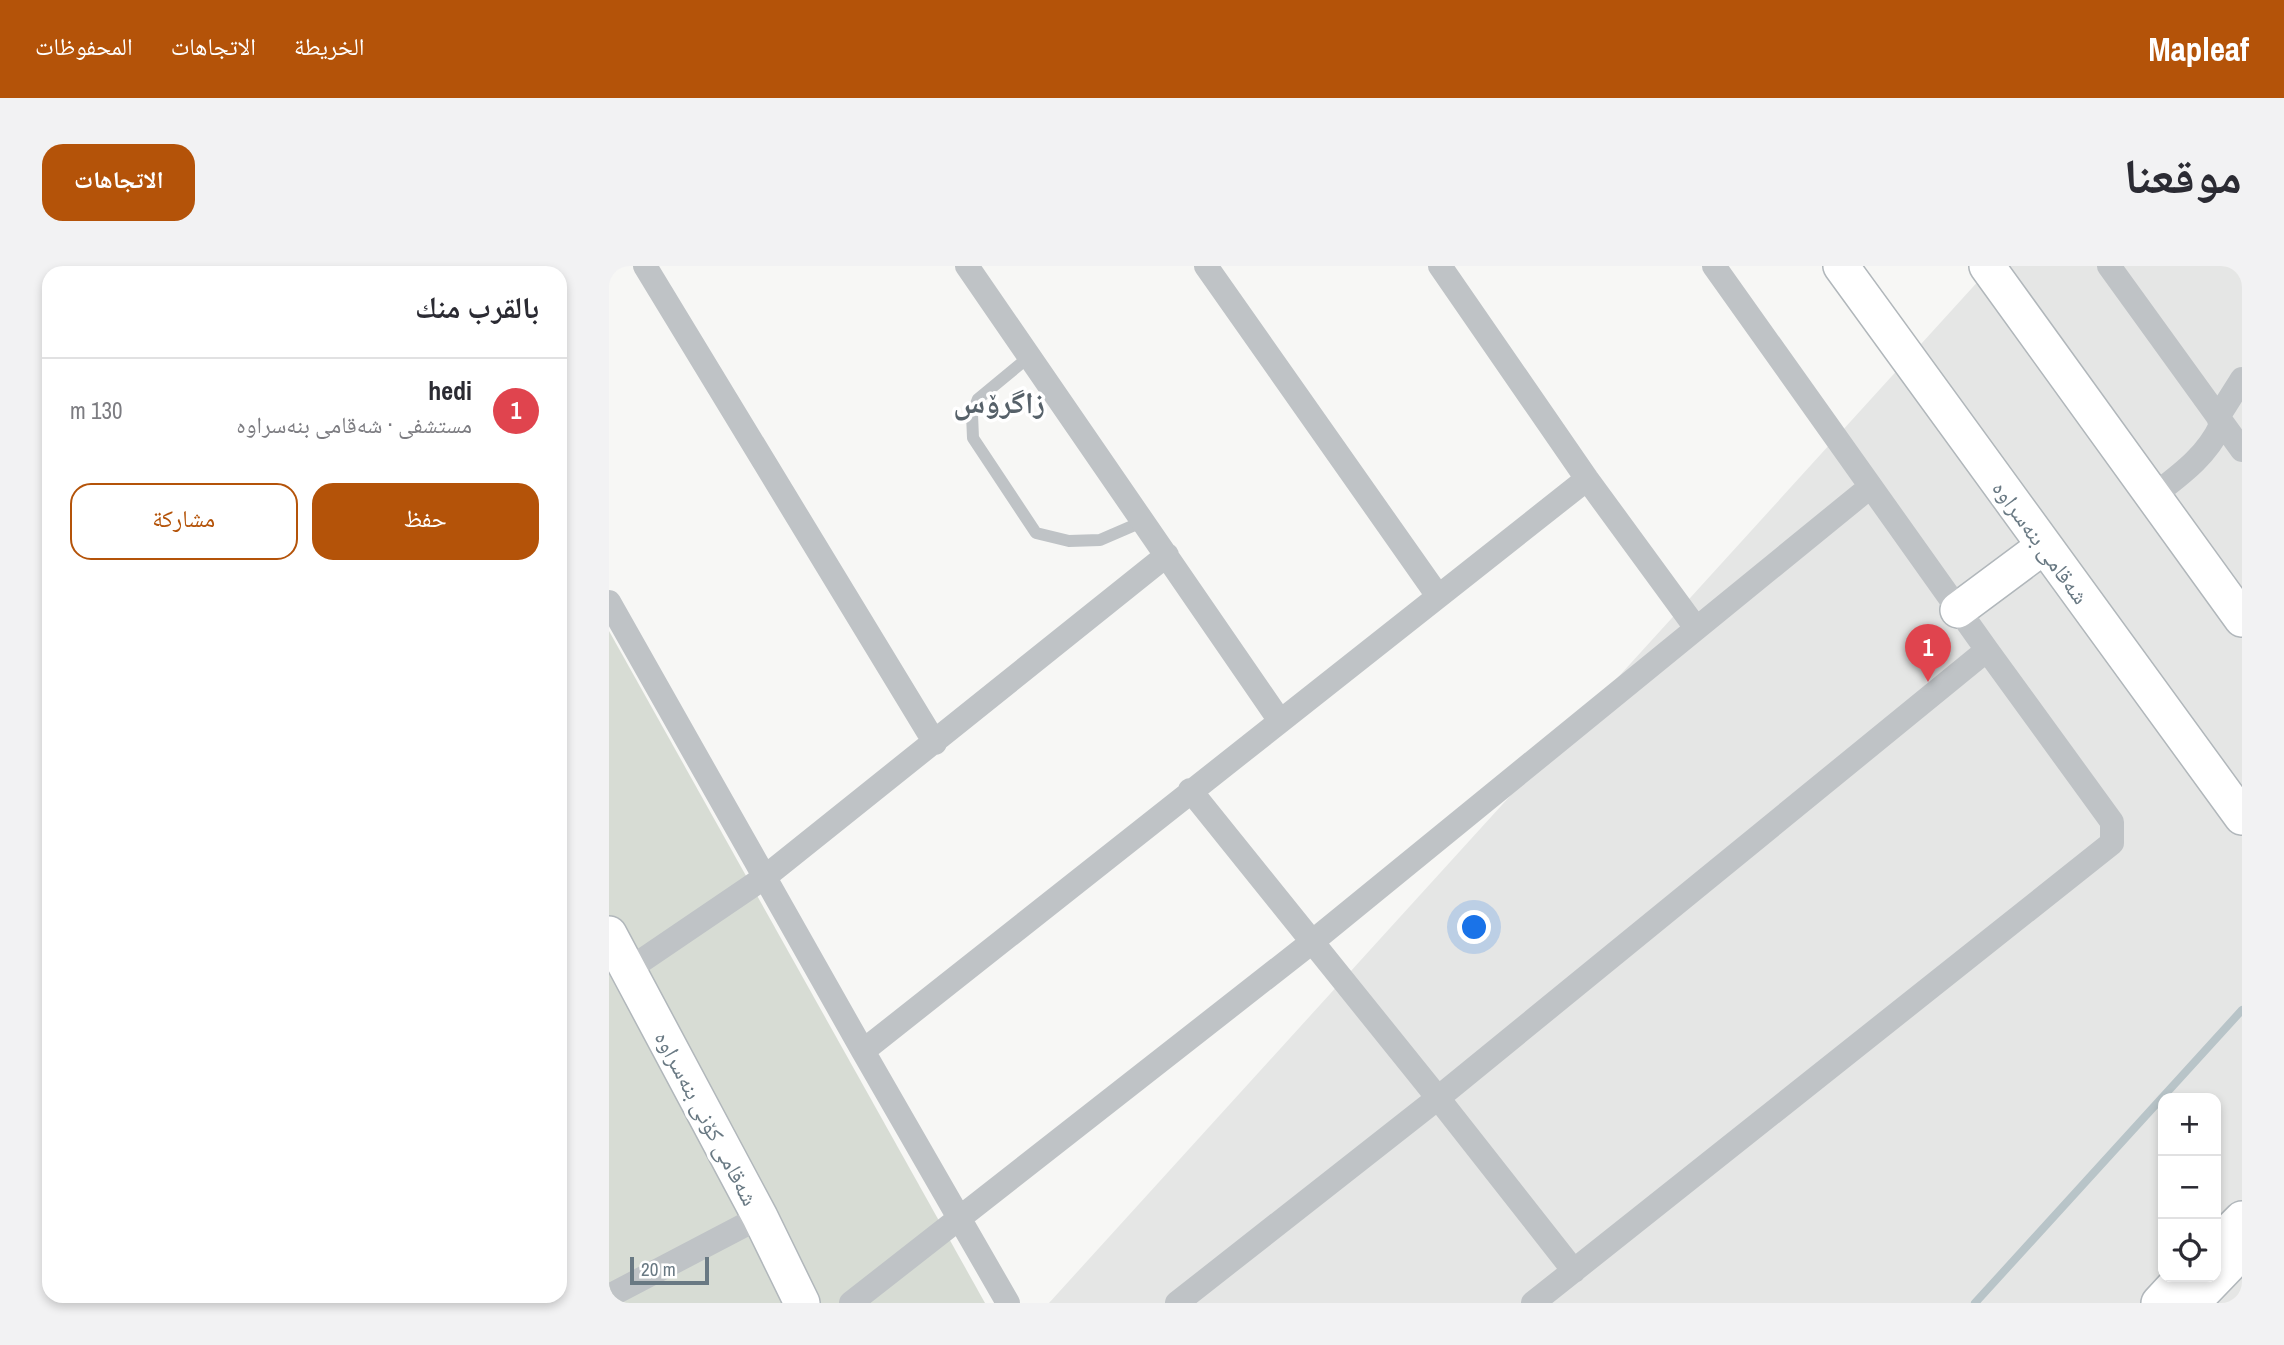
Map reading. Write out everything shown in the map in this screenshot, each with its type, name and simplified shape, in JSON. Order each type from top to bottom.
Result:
[{"type":"main road","name":"شەقامی بنەسراوە","points":[[1841,266],[2242,817]]},
{"type":"main road","points":[[1987,266],[2242,619]]},
{"type":"main road","points":[[1958,610],[2044,546]]},
{"type":"main road","name":"شەقامی کۆنی بنەسراوە","points":[[609,934],[760,1217],[802,1303]]},
{"type":"main road","points":[[2221,1240],[2242,1219]]},
{"type":"main road","points":[[2192,1303],[2242,1251]]},
{"type":"main road","points":[[2159,1303],[2178,1282]]},
{"type":"street","points":[[645,266],[935,743]]},
{"type":"street","points":[[967,266],[1280,721]]},
{"type":"street","points":[[1206,266],[1438,596]]},
{"type":"street","points":[[1440,266],[1587,479],[1696,628]]},
{"type":"street","points":[[1534,1303],[2112,843],[2112,822],[1714,266]]},
{"type":"street","points":[[2109,266],[2242,450]]},
{"type":"street","points":[[2218,417],[2242,379]]},
{"type":"street","points":[[2153,496],[2207,450],[2221,425],[2218,417]]},
{"type":"street","points":[[863,1051],[1587,479]]},
{"type":"street","points":[[851,1303],[1312,942],[1870,486]]},
{"type":"street","points":[[628,970],[765,877],[1167,555]]},
{"type":"street","points":[[609,603],[1008,1303]]},
{"type":"street","points":[[1177,1303],[1439,1098],[1987,650]]},
{"type":"street","points":[[1190,790],[1439,1098],[1574,1271]]},
{"type":"street","points":[[613,1294],[760,1217]]},
{"type":"lane","points":[[1030,356],[978,399],[972,414],[973,438],[1036,533],[1069,541],[1100,540],[1144,521]]},
{"type":"shaded area","points":[[1992,266],[2242,266],[2242,1303],[1049,1303]]},
{"type":"shaded area","points":[[609,631],[985,1303],[609,1303]]},
{"type":"waterway","points":[[1975,1303],[2242,1010]]},
{"type":"place","name":"hedi","points":[[1928,682]]},
{"type":"district","name":"زاگرۆس","points":[[999,402]]}]
